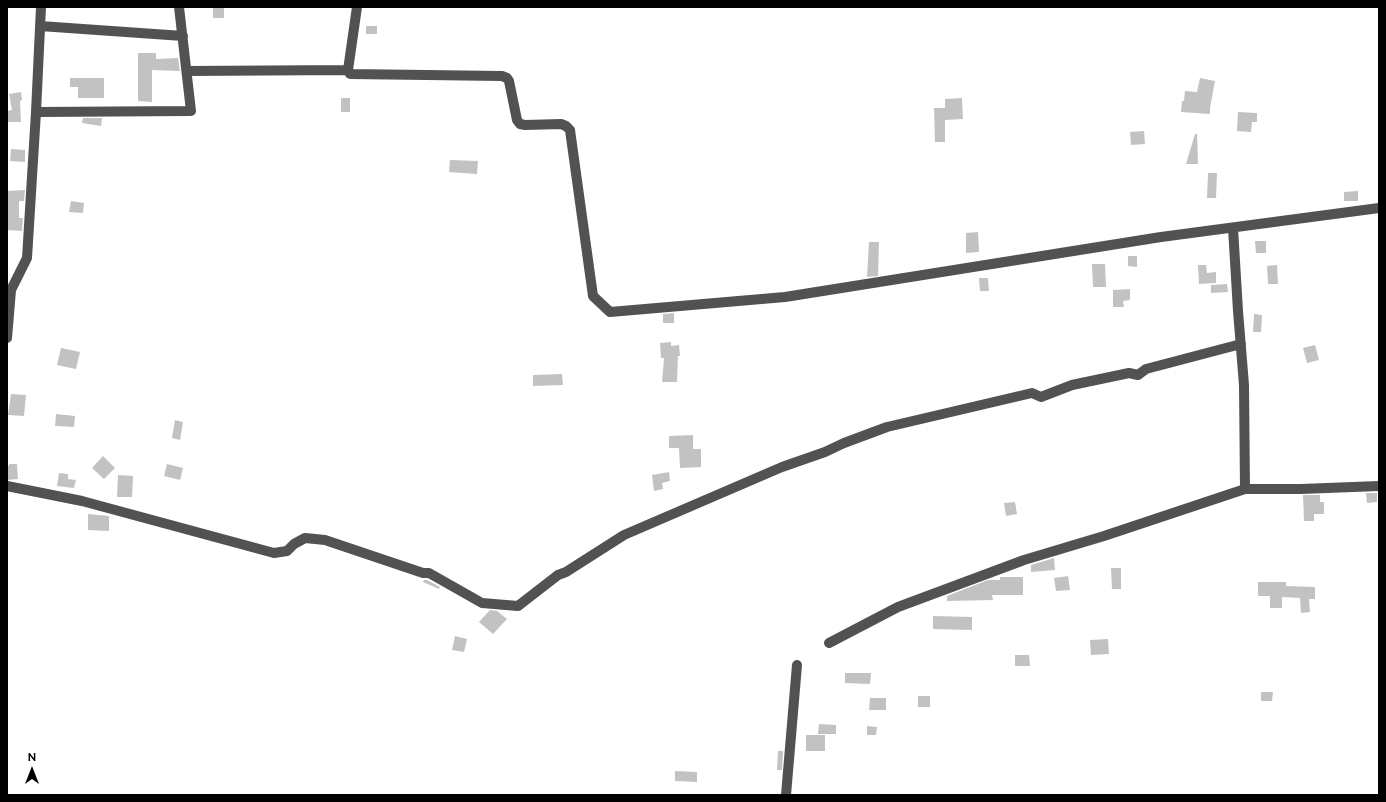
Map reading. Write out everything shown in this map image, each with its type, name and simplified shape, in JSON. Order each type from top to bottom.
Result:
[{"type":"street","points":[[7,338],[11,290],[27,258],[36,112],[40,7]]},
{"type":"street","points":[[36,112],[191,111],[179,7]]},
{"type":"street","points":[[348,70],[357,7]]},
{"type":"street","points":[[40,26],[182,36]]},
{"type":"street","points":[[187,71],[348,70],[350,74],[502,76],[507,78],[509,81],[517,120],[520,124],[561,124],[570,130],[593,296],[610,312],[785,297],[1161,237],[1379,208]]},
{"type":"street","points":[[1233,228],[1244,385],[1246,489]]},
{"type":"street","points":[[7,486],[82,501],[274,553],[287,551],[294,544],[305,538],[325,540],[423,573],[429,573],[482,603],[518,606],[558,575],[566,572],[624,535],[782,467],[825,452],[844,443],[880,430],[1032,393],[1041,396],[1072,385],[1129,373],[1138,375],[1146,369],[1241,344]]},
{"type":"street","points":[[829,643],[898,607],[1010,566],[1246,489],[1301,489],[1379,486]]},
{"type":"street","points":[[786,795],[797,665]]},
{"type":"building","points":[[213,7],[224,7],[224,18],[213,18]]},
{"type":"building","points":[[366,26],[377,26],[377,34],[366,34]]},
{"type":"building","points":[[138,53],[156,53],[156,59],[178,58],[180,71],[152,70],[152,102],[138,101]]},
{"type":"building","points":[[70,78],[104,78],[104,98],[78,98],[78,87],[70,87]]},
{"type":"building","points":[[1200,78],[1215,81],[1210,114],[1181,112],[1185,91],[1197,92]]},
{"type":"building","points":[[21,92],[21,122],[7,122],[7,111],[12,110],[9,94]]},
{"type":"building","points":[[341,98],[350,98],[350,112],[341,112]]},
{"type":"building","points":[[962,98],[963,119],[945,120],[945,142],[935,142],[934,108],[945,108],[945,99]]},
{"type":"building","points":[[1238,112],[1257,113],[1257,122],[1252,122],[1251,132],[1237,131]]},
{"type":"building","points":[[83,118],[102,118],[101,126],[82,123]]},
{"type":"building","points":[[1144,131],[1145,144],[1131,145],[1130,132]]},
{"type":"building","points":[[1195,134],[1197,134],[1198,164],[1186,164]]},
{"type":"building","points":[[11,149],[25,150],[25,162],[10,161]]},
{"type":"building","points":[[450,160],[478,161],[477,174],[449,172]]},
{"type":"building","points":[[1208,173],[1217,173],[1216,198],[1207,198]]},
{"type":"building","points":[[25,190],[24,201],[19,201],[19,218],[23,218],[22,231],[7,230],[7,191]]},
{"type":"building","points":[[1358,191],[1358,201],[1344,201],[1344,192]]},
{"type":"building","points":[[71,201],[84,203],[83,213],[69,212]]},
{"type":"building","points":[[978,232],[979,252],[966,253],[966,233]]},
{"type":"building","points":[[1255,241],[1266,241],[1266,253],[1256,253]]},
{"type":"building","points":[[869,242],[879,242],[878,276],[867,277]]},
{"type":"building","points":[[1128,256],[1137,256],[1137,267],[1128,266]]},
{"type":"building","points":[[1092,264],[1105,264],[1106,287],[1093,287]]},
{"type":"building","points":[[1198,265],[1206,265],[1207,273],[1216,272],[1216,283],[1199,284]]},
{"type":"building","points":[[1277,265],[1278,284],[1268,284],[1267,266]]},
{"type":"building","points":[[979,278],[988,278],[989,291],[980,291]]},
{"type":"building","points":[[1227,284],[1228,292],[1211,293],[1211,285]]},
{"type":"building","points":[[1130,289],[1130,300],[1123,301],[1124,307],[1113,307],[1113,290]]},
{"type":"building","points":[[674,313],[674,323],[663,323],[663,314]]},
{"type":"building","points":[[1254,314],[1262,315],[1261,332],[1253,332]]},
{"type":"building","points":[[671,342],[671,346],[679,345],[680,356],[678,356],[677,382],[662,382],[664,358],[661,358],[660,343]]},
{"type":"building","points":[[1315,345],[1319,360],[1307,363],[1303,348]]},
{"type":"building","points":[[61,348],[80,352],[76,369],[57,365]]},
{"type":"building","points":[[562,374],[563,385],[533,386],[533,375]]},
{"type":"building","points":[[11,394],[26,395],[24,416],[8,415]]},
{"type":"building","points":[[56,414],[75,416],[74,427],[55,426]]},
{"type":"building","points":[[175,420],[183,422],[180,440],[172,438]]},
{"type":"building","points":[[693,435],[693,449],[701,449],[701,467],[680,468],[679,448],[669,448],[669,436]]},
{"type":"building","points":[[103,456],[115,468],[104,479],[92,468]]},
{"type":"building","points":[[9,464],[17,464],[18,479],[7,480],[7,466],[9,466]]},
{"type":"building","points":[[167,464],[183,468],[180,480],[164,476]]},
{"type":"building","points":[[669,472],[670,481],[662,483],[663,489],[654,491],[652,475]]},
{"type":"building","points":[[59,473],[68,474],[68,479],[76,480],[74,488],[57,486]]},
{"type":"building","points":[[118,475],[133,476],[132,497],[117,497]]},
{"type":"building","points":[[1366,493],[1377,493],[1377,502],[1367,503]]},
{"type":"building","points":[[1303,495],[1320,495],[1320,502],[1324,502],[1324,514],[1314,514],[1314,521],[1304,521]]},
{"type":"building","points":[[1015,502],[1017,514],[1006,516],[1004,503]]},
{"type":"building","points":[[88,514],[109,516],[109,531],[88,530]]},
{"type":"building","points":[[1054,558],[1055,570],[1031,572],[1031,565]]},
{"type":"building","points":[[1111,568],[1121,568],[1121,589],[1112,589]]},
{"type":"building","points":[[1068,576],[1070,590],[1056,591],[1054,578]]},
{"type":"building","points":[[1000,577],[1023,577],[1023,595],[992,595],[993,600],[947,601],[947,596],[988,580],[1000,580]]},
{"type":"building","points":[[424,580],[427,580],[440,587],[439,589],[423,582]]},
{"type":"building","points":[[1258,582],[1286,582],[1286,586],[1315,587],[1315,599],[1309,599],[1310,612],[1301,613],[1300,598],[1282,597],[1282,608],[1270,608],[1270,596],[1258,596]]},
{"type":"building","points":[[490,610],[497,611],[507,619],[493,634],[479,622]]},
{"type":"building","points":[[933,616],[972,617],[972,630],[933,629]]},
{"type":"building","points":[[455,636],[467,639],[464,652],[452,650]]},
{"type":"building","points":[[1108,639],[1109,654],[1091,655],[1090,640]]},
{"type":"building","points":[[1015,655],[1029,655],[1030,666],[1015,666]]},
{"type":"building","points":[[845,673],[871,673],[870,684],[845,683]]},
{"type":"building","points":[[1261,692],[1273,692],[1272,701],[1261,701]]},
{"type":"building","points":[[918,696],[930,696],[930,707],[918,707]]},
{"type":"building","points":[[870,698],[886,698],[886,710],[869,710]]},
{"type":"building","points":[[819,724],[836,725],[836,734],[818,734]]},
{"type":"building","points":[[867,726],[877,727],[876,735],[867,735]]},
{"type":"building","points":[[806,735],[825,735],[825,751],[806,751]]},
{"type":"building","points":[[778,751],[783,751],[782,770],[777,770]]},
{"type":"building","points":[[675,771],[697,772],[697,782],[675,781]]}]
